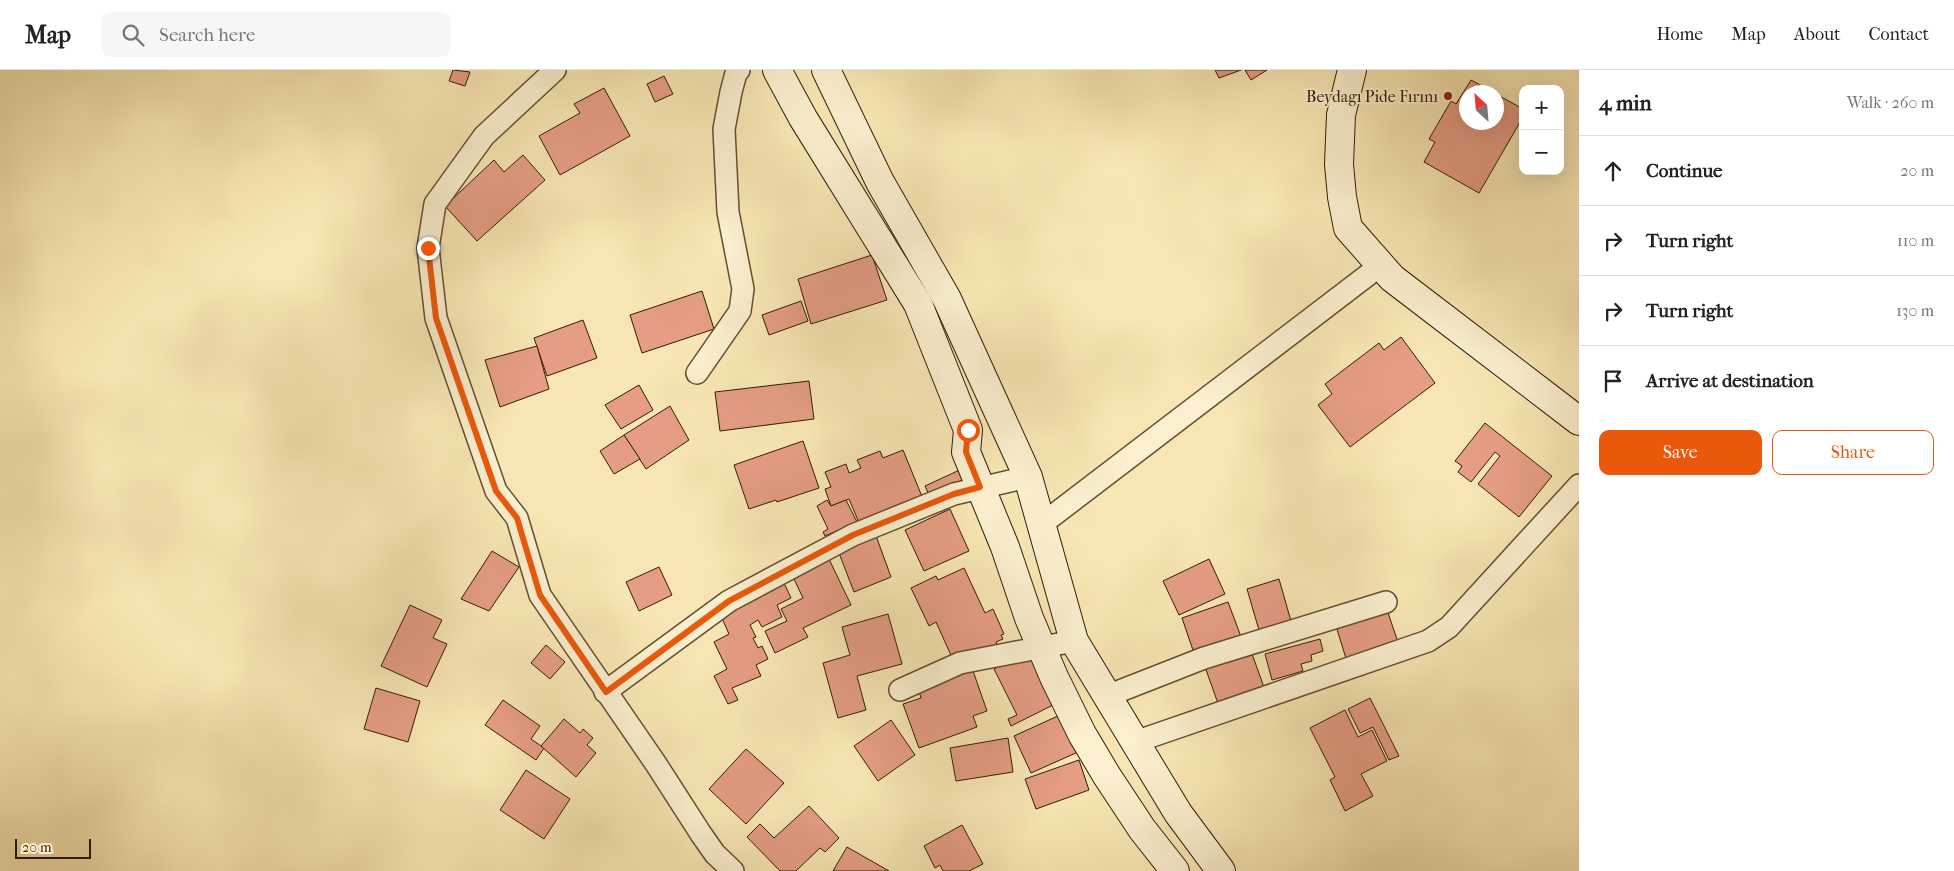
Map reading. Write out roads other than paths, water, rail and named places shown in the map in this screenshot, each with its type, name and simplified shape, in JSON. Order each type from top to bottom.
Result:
[{"type":"main road","points":[[777,70],[803,118],[918,304],[968,430],[966,452],[1005,547],[1029,618],[1054,677],[1082,734],[1142,829],[1176,871]]},
{"type":"main road","points":[[826,70],[880,182],[947,299],[1028,477],[1074,641],[1178,813],[1221,871]]},
{"type":"main road","points":[[1352,70],[1341,115],[1339,164],[1342,197],[1348,228],[1392,278],[1579,421]]},
{"type":"street","points":[[555,70],[484,136],[435,204],[428,248],[436,318],[496,491],[517,518],[540,595],[656,764],[715,854],[733,871]]},
{"type":"street","points":[[697,373],[740,311],[743,289],[728,212],[724,129],[731,92],[736,73],[739,70]]},
{"type":"street","points":[[1042,524],[1381,265]]},
{"type":"street","points":[[606,692],[729,601],[853,535],[954,494],[1028,477]]},
{"type":"street","points":[[1135,742],[1428,641],[1449,627],[1579,485]]},
{"type":"street","points":[[1107,696],[1204,658],[1386,602]]},
{"type":"street","points":[[900,690],[960,663],[1074,641]]},
{"type":"place","name":"Beydagı Pide Fırını","points":[[1448,96]]}]
